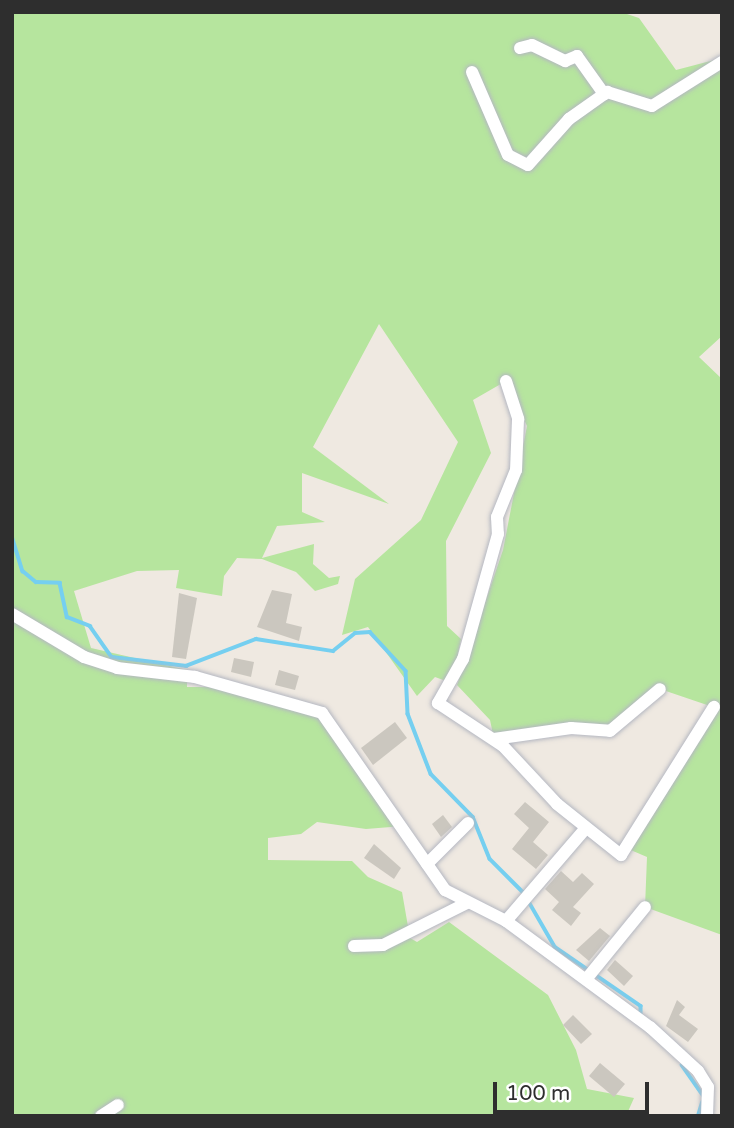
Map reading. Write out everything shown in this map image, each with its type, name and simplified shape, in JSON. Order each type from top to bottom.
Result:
[{"type":"street","points":[[520,48],[532,45],[565,61],[578,56],[604,94]]},
{"type":"street","points":[[472,72],[508,155],[527,165],[569,119],[604,94],[616,92],[652,106],[722,62]]},
{"type":"street","points":[[506,381],[518,419],[516,471],[497,517],[498,534],[463,659],[438,703],[494,739],[585,829],[621,855],[714,707]]},
{"type":"street","points":[[12,614],[73,652],[117,668],[195,677],[311,706],[322,713],[445,890],[506,921],[588,978],[650,1027],[708,1087],[722,1096]]},
{"type":"street","points":[[494,739],[571,728],[610,731],[660,689]]},
{"type":"street","points":[[427,864],[468,823]]},
{"type":"street","points":[[506,921],[585,829]]},
{"type":"street","points":[[354,946],[383,945],[467,903]]},
{"type":"street","points":[[588,978],[645,907]]},
{"type":"street","points":[[707,1116],[708,1087]]},
{"type":"street","points":[[101,1116],[118,1105]]},
{"type":"green space","points":[[12,12],[621,12],[639,18],[676,70],[722,58],[722,336],[699,357],[722,379],[722,935],[645,907],[647,857],[626,848],[713,707],[660,689],[620,726],[494,739],[490,720],[457,685],[503,550],[527,426],[506,381],[473,400],[491,453],[446,541],[447,626],[461,639],[457,659],[446,681],[435,677],[417,696],[368,627],[342,635],[355,579],[421,520],[458,442],[379,324],[313,447],[389,504],[302,473],[302,512],[325,522],[277,526],[262,558],[314,544],[313,564],[329,578],[340,576],[338,584],[315,591],[296,572],[262,559],[237,558],[224,576],[222,596],[176,588],[179,570],[137,571],[74,591],[91,648],[187,670],[187,687],[211,687],[311,706],[403,826],[366,829],[317,822],[301,834],[268,838],[268,860],[352,861],[368,877],[402,892],[410,938],[417,942],[449,922],[548,995],[576,1050],[587,1089],[634,1098],[626,1116],[12,1116]]},
{"type":"building","points":[[272,590],[292,594],[286,623],[302,627],[299,641],[257,627]]},
{"type":"building","points":[[179,593],[197,598],[186,659],[172,657]]},
{"type":"building","points":[[234,658],[254,662],[251,677],[231,672]]},
{"type":"building","points":[[279,670],[299,676],[295,690],[275,685]]},
{"type":"building","points":[[395,722],[407,738],[373,765],[361,748]]},
{"type":"building","points":[[525,802],[549,822],[533,842],[548,855],[536,869],[512,849],[529,828],[514,814]]},
{"type":"building","points":[[443,815],[452,827],[441,837],[432,824]]},
{"type":"building","points":[[374,844],[401,868],[394,879],[364,858]]},
{"type":"building","points":[[561,871],[573,882],[582,873],[594,884],[573,907],[581,913],[571,926],[552,910],[559,902],[545,889]]},
{"type":"building","points":[[600,928],[610,936],[589,961],[576,950]]},
{"type":"building","points":[[615,960],[633,976],[624,986],[607,970]]},
{"type":"building","points":[[677,1000],[685,1007],[679,1015],[698,1029],[688,1042],[666,1026]]},
{"type":"building","points":[[573,1015],[592,1034],[581,1044],[563,1025]]},
{"type":"building","points":[[600,1063],[625,1084],[614,1097],[589,1076]]},
{"type":"waterway","points":[[12,536],[23,571],[36,582],[60,583],[67,617],[90,626],[112,657],[186,666],[256,639],[333,651],[355,633],[370,632],[406,671],[408,714],[431,774],[473,817],[490,859],[524,893]]},
{"type":"waterway","points":[[528,900],[555,947],[641,1006],[641,1015]]},
{"type":"waterway","points":[[682,1065],[703,1095]]},
{"type":"waterway","points":[[698,1116],[702,1103]]}]
